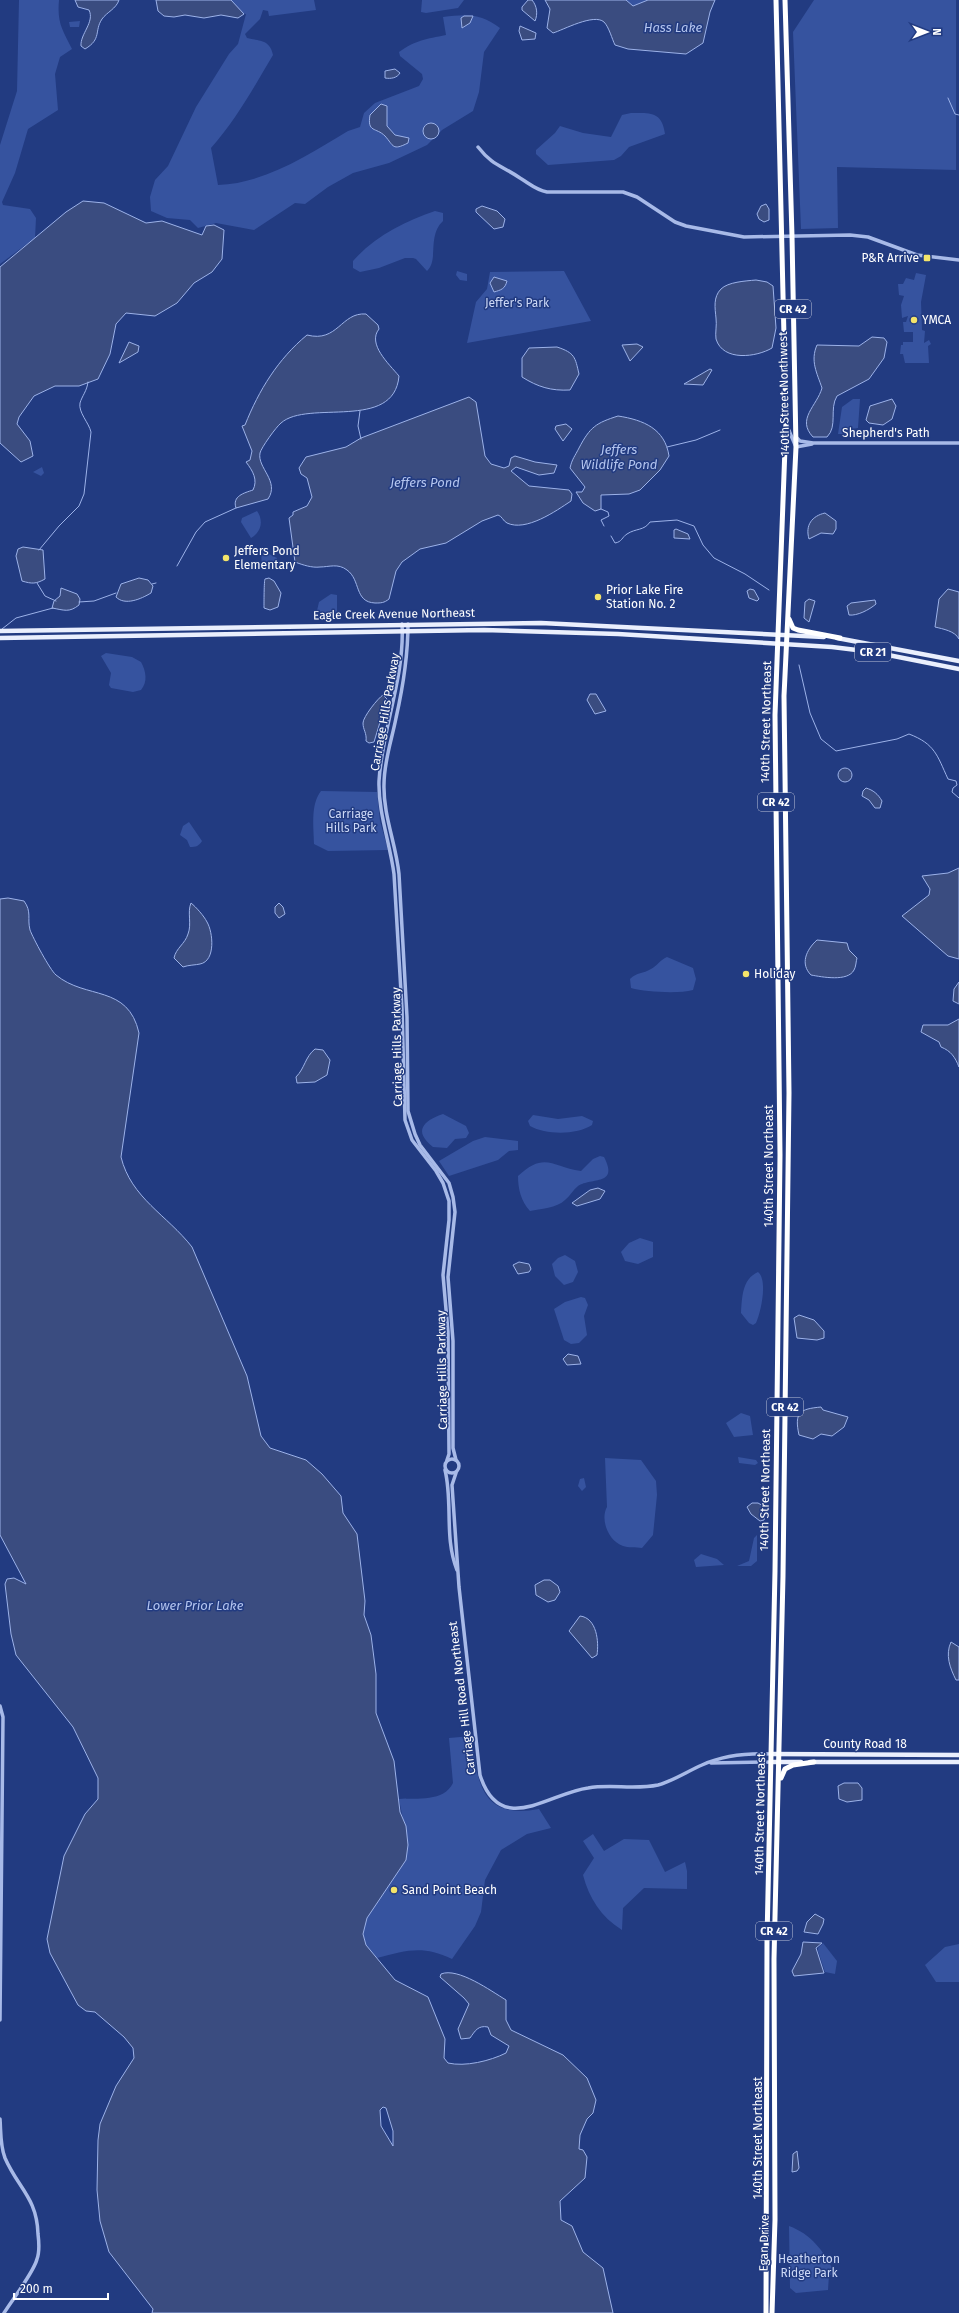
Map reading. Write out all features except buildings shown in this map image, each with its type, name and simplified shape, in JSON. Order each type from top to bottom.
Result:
[{"type":"highway","name":"140th Street Northwest","points":[[776,0],[783,236],[786,421],[778,643]]},
{"type":"highway","name":"140th Street Northwest","points":[[785,0],[796,436],[787,644]]},
{"type":"highway","points":[[788,618],[794,628],[798,630],[840,638]]},
{"type":"highway","name":"140th Street Northeast","points":[[766,2313],[767,1939],[780,1155],[775,749],[778,643]]},
{"type":"highway","name":"140th Street Northeast","points":[[774,2101],[774,1959],[779,1799],[789,1093],[784,706],[787,644]]},
{"type":"highway","points":[[779,1799],[781,1776],[785,1769],[793,1765],[814,1762]]},
{"type":"highway","name":"Egan Drive","points":[[772,2313],[775,2220],[774,2101]]},
{"type":"main road","name":"Eagle Creek Avenue Northeast","points":[[0,632],[402,624],[555,623],[787,635]]},
{"type":"main road","name":"Eagle Creek Avenue Northeast","points":[[0,638],[402,631],[543,631],[787,644]]},
{"type":"main road","name":"CR 21","points":[[787,635],[840,638],[959,661]]},
{"type":"main road","name":"CR 21","points":[[787,644],[873,652],[959,668]]},
{"type":"main road","name":"County Road 18","points":[[771,1754],[959,1755]]},
{"type":"main road","name":"County Road 18","points":[[771,1762],[959,1762]]},
{"type":"street","points":[[478,147],[494,165],[520,178],[537,190],[547,192],[623,192],[637,197],[675,222],[686,226],[744,237],[850,235],[868,237],[917,255],[959,260]]},
{"type":"street","points":[[786,421],[792,441],[796,447]]},
{"type":"street","name":"Shepherd's Path","points":[[796,436],[800,441],[813,443],[959,444]]},
{"type":"street","name":"Shepherd's Path","points":[[796,447],[813,443]]},
{"type":"street","name":"Carriage Hills Parkway","points":[[402,624],[398,685],[379,782],[382,817],[392,853],[394,874],[402,1009],[405,1120],[412,1140],[436,1171],[443,1184],[449,1201],[449,1220],[443,1275],[448,1354],[448,1460]]},
{"type":"street","name":"Carriage Hills Parkway","points":[[408,624],[403,685],[385,768],[384,785],[386,814],[397,854],[399,874],[406,995],[409,1116],[420,1145],[443,1173],[453,1197],[454,1217],[448,1278],[453,1341],[453,1448],[456,1460]]},
{"type":"street","points":[[448,1460],[456,1460]]},
{"type":"street","name":"Carriage Hill Road Northeast","points":[[448,1460],[445,1464],[445,1470],[448,1484],[449,1531],[457,1571]]},
{"type":"street","name":"Carriage Hill Road Northeast","points":[[456,1460],[459,1466],[452,1485],[457,1571],[480,1775],[485,1789],[494,1800],[507,1806],[536,1806],[589,1788],[646,1787],[660,1784],[704,1764]]},
{"type":"street","points":[[445,1470],[451,1474],[456,1473]]},
{"type":"street","points":[[0,1706],[3,1716],[0,2020]]},
{"type":"street","points":[[704,1764],[748,1754],[771,1754]]},
{"type":"street","points":[[704,1764],[771,1762]]},
{"type":"street","points":[[0,2119],[2,2148],[12,2171],[31,2200],[36,2214],[39,2245],[37,2260],[4,2313]]},
{"type":"green space","points":[[19,0],[59,0],[61,26],[72,49],[60,57],[55,74],[58,110],[28,129],[15,173],[2,202],[3,205],[30,209],[36,218],[35,238],[0,264],[0,145],[17,91]]},
{"type":"green space","points":[[152,0],[314,0],[316,10],[269,16],[268,11],[263,10],[260,19],[245,34],[247,38],[260,40],[267,43],[272,50],[273,55],[237,115],[211,148],[218,185],[253,179],[286,166],[348,131],[360,127],[364,113],[375,103],[419,86],[423,79],[422,74],[400,56],[399,52],[416,42],[446,35],[443,17],[466,15],[480,17],[500,28],[484,52],[479,92],[473,111],[442,130],[427,145],[389,163],[353,173],[328,187],[305,204],[295,203],[254,230],[216,223],[198,228],[190,220],[167,218],[151,211],[150,197],[155,180],[168,166],[196,107],[229,54],[238,44],[246,14],[199,4]]},
{"type":"green space","points":[[422,0],[464,0],[458,8],[426,13],[421,12]]},
{"type":"green space","points":[[626,0],[648,0],[633,6]]},
{"type":"green space","points":[[814,0],[956,0],[956,170],[837,167],[838,228],[801,229],[793,32]]},
{"type":"green space","points":[[80,21],[79,27],[70,27],[69,22]]},
{"type":"green space","points":[[644,113],[658,117],[661,121],[665,134],[629,147],[621,156],[614,160],[548,165],[536,154],[536,150],[555,133],[560,126],[583,133],[611,137],[622,115]]},
{"type":"green space","points":[[435,211],[443,213],[443,221],[435,234],[432,261],[427,271],[416,259],[413,258],[405,258],[379,268],[360,272],[353,268],[353,261],[370,244],[380,237],[401,225]]},
{"type":"green space","points":[[457,271],[467,274],[467,281],[460,280],[456,275]]},
{"type":"green space","name":"Jeffer's Park","points":[[564,271],[591,321],[467,343],[476,302],[487,289],[490,272]]},
{"type":"green space","name":"YMCA","points":[[916,273],[926,275],[921,302],[922,330],[925,331],[924,343],[929,340],[931,344],[928,346],[929,363],[905,363],[903,354],[900,354],[901,345],[903,345],[903,342],[913,342],[913,332],[904,332],[903,322],[906,322],[908,316],[902,318],[901,305],[904,296],[899,295],[898,284],[903,284],[906,278],[914,280]]},
{"type":"green space","points":[[853,399],[860,399],[858,428],[845,430],[845,434],[838,434],[842,407]]},
{"type":"green space","points":[[42,467],[44,473],[41,476],[33,472]]},
{"type":"green space","points":[[257,511],[261,522],[257,533],[251,538],[241,522],[242,518]]},
{"type":"green space","points":[[261,550],[277,558],[277,568],[262,570]]},
{"type":"green space","points":[[331,594],[337,595],[337,614],[334,616],[316,615],[319,602]]},
{"type":"green space","points":[[106,653],[132,657],[141,662],[146,676],[145,684],[141,690],[133,692],[111,688],[109,685],[111,673],[101,656]]},
{"type":"green space","name":"Carriage Hills Park","points":[[321,791],[377,792],[380,821],[388,850],[328,851],[314,844],[314,810],[315,803]]},
{"type":"green space","points":[[189,822],[202,841],[196,846],[190,847],[187,840],[180,835],[183,826]]},
{"type":"green space","points":[[667,957],[693,968],[696,979],[693,990],[662,992],[631,988],[630,979],[651,969]]},
{"type":"green space","points":[[443,1114],[466,1126],[469,1133],[466,1138],[455,1139],[447,1148],[433,1147],[423,1136],[423,1127],[430,1120]]},
{"type":"green space","points":[[533,1115],[558,1119],[582,1116],[593,1121],[592,1125],[578,1131],[561,1133],[544,1131],[530,1126],[528,1121]]},
{"type":"green space","points":[[485,1137],[518,1141],[518,1150],[509,1151],[498,1160],[449,1176],[439,1161],[473,1141]]},
{"type":"green space","points":[[600,1156],[604,1157],[608,1166],[606,1177],[578,1186],[562,1203],[558,1205],[530,1211],[524,1203],[518,1176],[527,1168],[542,1162],[581,1171],[593,1159]]},
{"type":"green space","points":[[640,1238],[653,1242],[653,1257],[638,1264],[625,1261],[621,1252],[629,1243]]},
{"type":"green space","points":[[565,1255],[575,1261],[578,1272],[573,1282],[564,1285],[555,1276],[552,1264],[558,1258]]},
{"type":"green space","points":[[758,1272],[763,1282],[763,1296],[758,1318],[756,1323],[753,1325],[749,1323],[741,1313],[742,1301],[746,1284],[753,1275]]},
{"type":"green space","points":[[581,1297],[585,1298],[588,1305],[584,1316],[587,1335],[579,1343],[571,1344],[564,1340],[554,1309],[565,1302]]},
{"type":"green space","points":[[741,1413],[750,1416],[753,1435],[734,1437],[726,1423]]},
{"type":"green space","points":[[738,1457],[756,1460],[758,1463],[755,1465],[739,1463]]},
{"type":"green space","points":[[605,1458],[641,1460],[656,1481],[657,1495],[653,1535],[642,1548],[625,1547],[613,1539],[607,1529],[604,1517],[607,1507]]},
{"type":"green space","points":[[584,1478],[586,1487],[582,1491],[578,1486],[580,1479]]},
{"type":"green space","points":[[757,1535],[757,1561],[751,1566],[737,1566],[749,1561],[754,1538]]},
{"type":"green space","points":[[701,1554],[717,1559],[724,1565],[696,1567],[694,1560]]},
{"type":"green space","points":[[472,1736],[476,1768],[485,1794],[493,1803],[504,1809],[519,1811],[539,1809],[551,1828],[527,1834],[501,1850],[485,1880],[481,1912],[475,1926],[452,1959],[423,1950],[406,1951],[377,1958],[366,1945],[363,1934],[367,1918],[406,1860],[408,1845],[399,1799],[429,1798],[437,1796],[449,1789],[453,1783],[449,1738]]},
{"type":"green space","points":[[593,1834],[604,1851],[624,1839],[649,1840],[665,1872],[685,1862],[687,1871],[687,1889],[644,1888],[623,1908],[622,1930],[602,1913],[592,1899],[583,1875],[594,1858],[583,1841]]},
{"type":"green space","points":[[823,1943],[837,1961],[835,1974],[825,1972],[818,1951],[818,1948]]},
{"type":"green space","points":[[959,1944],[959,1982],[936,1982],[925,1965],[945,1947]]},
{"type":"green space","name":"Heatherton Ridge Park","points":[[789,2226],[797,2229],[816,2244],[826,2257],[834,2272],[833,2275],[829,2275],[828,2290],[796,2293],[790,2288]]},
{"type":"water","points":[[75,0],[119,0],[116,6],[102,19],[94,42],[85,49],[81,46],[81,42],[89,24],[90,14],[89,10],[78,7]]},
{"type":"water","points":[[156,0],[231,0],[244,14],[238,18],[221,15],[204,18],[185,15],[174,17],[164,16],[158,11]]},
{"type":"water","points":[[528,0],[532,0],[536,7],[535,21],[522,10],[522,7]]},
{"type":"water","name":"Hass Lake","points":[[545,0],[626,0],[633,6],[648,0],[715,0],[710,12],[703,43],[686,54],[628,49],[615,45],[606,24],[599,20],[578,23],[553,33],[547,28],[550,9]]},
{"type":"water","points":[[464,16],[473,16],[470,23],[462,28],[461,18]]},
{"type":"water","points":[[520,26],[536,33],[535,39],[522,40],[519,31]]},
{"type":"water","points":[[395,69],[400,73],[399,75],[394,78],[385,78],[385,71]]},
{"type":"water","points":[[381,104],[387,106],[387,126],[395,135],[409,138],[408,143],[396,147],[392,145],[382,133],[371,127],[369,121],[370,115]]},
{"type":"water","points":[[431,123],[438,128],[439,131],[434,138],[431,139],[424,134],[423,131],[428,124]]},
{"type":"water","points":[[83,201],[104,203],[146,223],[162,221],[202,235],[206,226],[214,225],[224,230],[222,259],[212,272],[194,283],[177,303],[155,316],[126,313],[116,324],[110,354],[98,379],[79,386],[55,386],[34,396],[19,417],[17,424],[30,441],[33,456],[21,462],[0,443],[0,267],[66,212]]},
{"type":"water","points":[[766,204],[769,209],[769,220],[764,222],[759,219],[757,214],[761,206]]},
{"type":"water","points":[[482,206],[497,211],[505,219],[503,227],[494,229],[476,212],[476,209]]},
{"type":"water","points":[[494,277],[507,281],[502,289],[494,292],[490,283]]},
{"type":"water","points":[[756,280],[767,282],[773,286],[776,328],[772,348],[758,354],[741,356],[733,354],[720,346],[716,339],[715,307],[718,292],[724,287],[737,282]]},
{"type":"water","points":[[366,314],[378,325],[379,329],[376,335],[377,347],[385,360],[399,376],[394,393],[382,404],[367,409],[348,412],[310,413],[294,416],[281,423],[269,438],[260,453],[260,459],[270,480],[271,492],[268,499],[236,508],[235,504],[237,498],[253,490],[255,483],[253,472],[246,462],[250,460],[252,451],[242,426],[245,425],[250,412],[270,376],[287,354],[307,335],[326,335],[351,318]]},
{"type":"water","points":[[872,337],[884,338],[887,342],[884,358],[869,379],[837,396],[834,406],[832,428],[827,437],[813,437],[808,430],[807,418],[822,388],[814,362],[817,345],[859,346]]},
{"type":"water","points":[[129,342],[139,346],[138,352],[119,363]]},
{"type":"water","points":[[637,344],[643,347],[630,361],[622,345]]},
{"type":"water","points":[[557,347],[571,354],[576,363],[579,374],[570,390],[545,388],[522,377],[522,358],[529,348]]},
{"type":"water","points":[[710,369],[712,370],[703,385],[684,384]]},
{"type":"water","name":"Jeffers Pond","points":[[469,397],[476,402],[485,456],[491,464],[504,468],[509,466],[511,458],[515,456],[535,462],[557,465],[554,473],[539,475],[516,467],[511,471],[529,486],[569,490],[572,494],[571,501],[532,523],[515,525],[507,523],[501,516],[498,515],[482,521],[446,543],[420,549],[402,562],[396,571],[389,599],[382,602],[368,602],[364,599],[351,574],[344,568],[334,566],[314,567],[295,562],[289,518],[293,515],[293,512],[307,506],[312,497],[307,478],[301,474],[299,468],[306,457],[346,447],[361,438]]},
{"type":"water","points":[[892,399],[896,406],[892,419],[883,425],[869,423],[866,420],[870,406]]},
{"type":"water","name":"Jeffers Wildlife Pond","points":[[618,416],[636,420],[652,427],[663,439],[669,456],[660,470],[640,490],[629,494],[601,495],[601,509],[595,511],[583,503],[576,492],[582,492],[585,487],[570,468],[590,430],[604,421]]},
{"type":"water","points":[[566,424],[572,429],[563,441],[555,429],[556,426]]},
{"type":"water","points":[[825,513],[836,521],[836,529],[833,534],[821,533],[809,539],[809,525],[816,516]]},
{"type":"water","points":[[676,529],[688,534],[690,539],[674,538],[674,530]]},
{"type":"water","points":[[23,547],[43,550],[45,579],[34,583],[22,581],[16,556],[18,549]]},
{"type":"water","points":[[139,578],[148,580],[153,586],[151,593],[133,601],[124,601],[116,597],[121,584]]},
{"type":"water","points":[[269,578],[274,581],[281,593],[278,607],[270,610],[264,608],[265,579]]},
{"type":"water","points":[[61,588],[77,594],[80,599],[79,605],[69,610],[52,608],[54,601],[60,596]]},
{"type":"water","points":[[750,589],[754,590],[759,599],[757,601],[749,598],[747,591]]},
{"type":"water","points":[[948,589],[959,592],[959,639],[952,632],[935,627],[939,599]]},
{"type":"water","points":[[809,599],[815,601],[809,622],[804,618],[805,602]]},
{"type":"water","points":[[875,600],[876,604],[870,608],[859,614],[849,615],[847,606],[851,603]]},
{"type":"water","points":[[590,694],[596,694],[606,711],[595,714],[587,700]]},
{"type":"water","points":[[383,695],[387,699],[374,742],[369,743],[366,741],[363,723],[371,708]]},
{"type":"water","points":[[842,768],[848,768],[852,772],[852,778],[848,782],[842,782],[838,778],[838,772]]},
{"type":"water","points":[[866,788],[875,793],[882,801],[880,808],[875,808],[869,800],[862,796],[863,791]]},
{"type":"water","points":[[959,868],[959,959],[948,956],[902,916],[929,895],[930,889],[922,876],[948,873]]},
{"type":"water","name":"Lower Prior Lake","points":[[8,898],[24,901],[28,908],[30,930],[46,961],[56,975],[68,983],[80,988],[105,995],[116,1000],[126,1007],[134,1017],[139,1033],[121,1157],[126,1171],[141,1195],[192,1247],[247,1376],[261,1436],[270,1448],[306,1460],[322,1474],[341,1496],[343,1513],[357,1534],[365,1601],[364,1615],[371,1635],[376,1674],[376,1713],[394,1761],[400,1812],[406,1826],[408,1845],[406,1860],[367,1918],[363,1934],[366,1945],[395,1980],[428,1997],[445,2039],[444,2058],[448,2063],[470,2064],[485,2061],[506,2053],[509,2046],[491,2035],[488,2027],[479,2028],[470,2038],[461,2039],[458,2029],[469,2004],[440,1977],[441,1974],[448,1973],[456,1974],[474,1981],[506,2000],[506,2020],[511,2030],[563,2055],[587,2078],[596,2100],[593,2113],[587,2119],[580,2135],[579,2149],[583,2150],[587,2157],[585,2178],[560,2201],[561,2220],[572,2226],[583,2252],[603,2268],[613,2313],[152,2313],[153,2309],[109,2252],[100,2221],[97,2190],[98,2140],[100,2124],[116,2086],[134,2058],[133,2048],[124,2037],[95,2012],[86,2011],[78,2005],[50,1953],[47,1939],[64,1856],[85,1814],[98,1799],[98,1778],[73,1727],[16,1655],[11,1634],[5,1584],[7,1579],[14,1578],[26,1584],[0,1535],[0,899]],"holes":[[[383,2107],[386,2108],[393,2131],[393,2146],[381,2126],[380,2110]]]},
{"type":"water","points":[[191,903],[207,922],[211,932],[212,946],[209,958],[205,962],[183,967],[174,958],[188,934],[190,926],[189,910]]},
{"type":"water","points":[[279,903],[283,907],[285,914],[279,918],[275,913],[275,907]]},
{"type":"water","points":[[817,940],[847,943],[849,950],[857,958],[855,969],[851,974],[834,978],[811,975],[805,962],[807,953]]},
{"type":"water","points":[[959,982],[959,1004],[953,1001],[954,989]]},
{"type":"water","points":[[959,1019],[959,1067],[952,1055],[941,1047],[939,1042],[921,1032],[923,1025],[948,1025]]},
{"type":"water","points":[[315,1049],[323,1050],[330,1060],[327,1075],[315,1082],[297,1083],[296,1077],[309,1055]]},
{"type":"water","points":[[598,1188],[605,1191],[600,1199],[577,1206],[572,1203],[590,1190]]},
{"type":"water","points":[[519,1262],[529,1264],[531,1269],[529,1272],[518,1274],[513,1265]]},
{"type":"water","points":[[799,1315],[814,1320],[824,1331],[824,1338],[817,1340],[797,1338],[794,1318]]},
{"type":"water","points":[[568,1354],[578,1356],[581,1364],[567,1365],[563,1359]]},
{"type":"water","points":[[821,1407],[823,1410],[848,1417],[844,1427],[832,1436],[821,1434],[813,1439],[799,1435],[797,1421],[800,1413],[808,1409]]},
{"type":"water","points":[[752,1503],[758,1503],[767,1508],[764,1520],[760,1521],[751,1514],[747,1507]]},
{"type":"water","points":[[544,1580],[550,1580],[558,1586],[560,1592],[555,1600],[548,1602],[536,1595],[535,1585]]},
{"type":"water","points":[[580,1616],[590,1621],[596,1631],[598,1644],[597,1655],[592,1658],[569,1631]]},
{"type":"water","points":[[951,1642],[959,1647],[959,1680],[956,1680],[948,1657]]},
{"type":"water","points":[[844,1783],[858,1783],[862,1788],[862,1800],[847,1802],[839,1799],[838,1786]]},
{"type":"water","points":[[815,1914],[824,1919],[818,1934],[804,1932],[807,1922]]},
{"type":"water","points":[[803,1942],[822,1943],[816,1948],[824,1973],[794,1976],[792,1971],[801,1954]]},
{"type":"water","points":[[797,2151],[799,2168],[797,2171],[792,2172],[793,2154]]},
{"type":"waterway","points":[[948,98],[955,114],[959,115]]},
{"type":"waterway","points":[[39,550],[59,526],[79,506],[84,494],[91,432],[82,414],[80,403],[87,388],[88,382]]},
{"type":"waterway","points":[[360,411],[358,426],[361,439]]},
{"type":"waterway","points":[[667,447],[696,440],[720,430]]},
{"type":"waterway","points":[[177,566],[196,532],[205,522],[236,508]]},
{"type":"waterway","points":[[601,509],[608,512],[609,516],[601,520],[604,526]]},
{"type":"waterway","points":[[611,536],[615,543],[621,541],[630,532],[645,527],[650,522],[677,520],[694,526],[703,545],[714,558],[745,574],[769,590]]},
{"type":"waterway","points":[[37,583],[45,596],[56,601]]},
{"type":"waterway","points":[[152,584],[156,583]]},
{"type":"waterway","points":[[79,602],[94,601],[116,593]]},
{"type":"waterway","points":[[2,629],[16,618],[53,608]]},
{"type":"waterway","points":[[799,665],[810,713],[821,739],[836,751],[897,739],[909,734],[925,742],[934,751],[948,779],[956,781],[957,785],[953,788],[952,792],[959,798]]},
{"type":"place","name":"P&R Arrive","points":[[927,258]]},
{"type":"place","name":"YMCA","points":[[914,320]]},
{"type":"place","name":"Jeffers Pond Elementary","points":[[226,558]]},
{"type":"place","name":"Prior Lake Fire Station No. 2","points":[[598,597]]},
{"type":"place","name":"Holiday","points":[[746,974]]},
{"type":"place","name":"Sand Point Beach","points":[[394,1890]]}]
